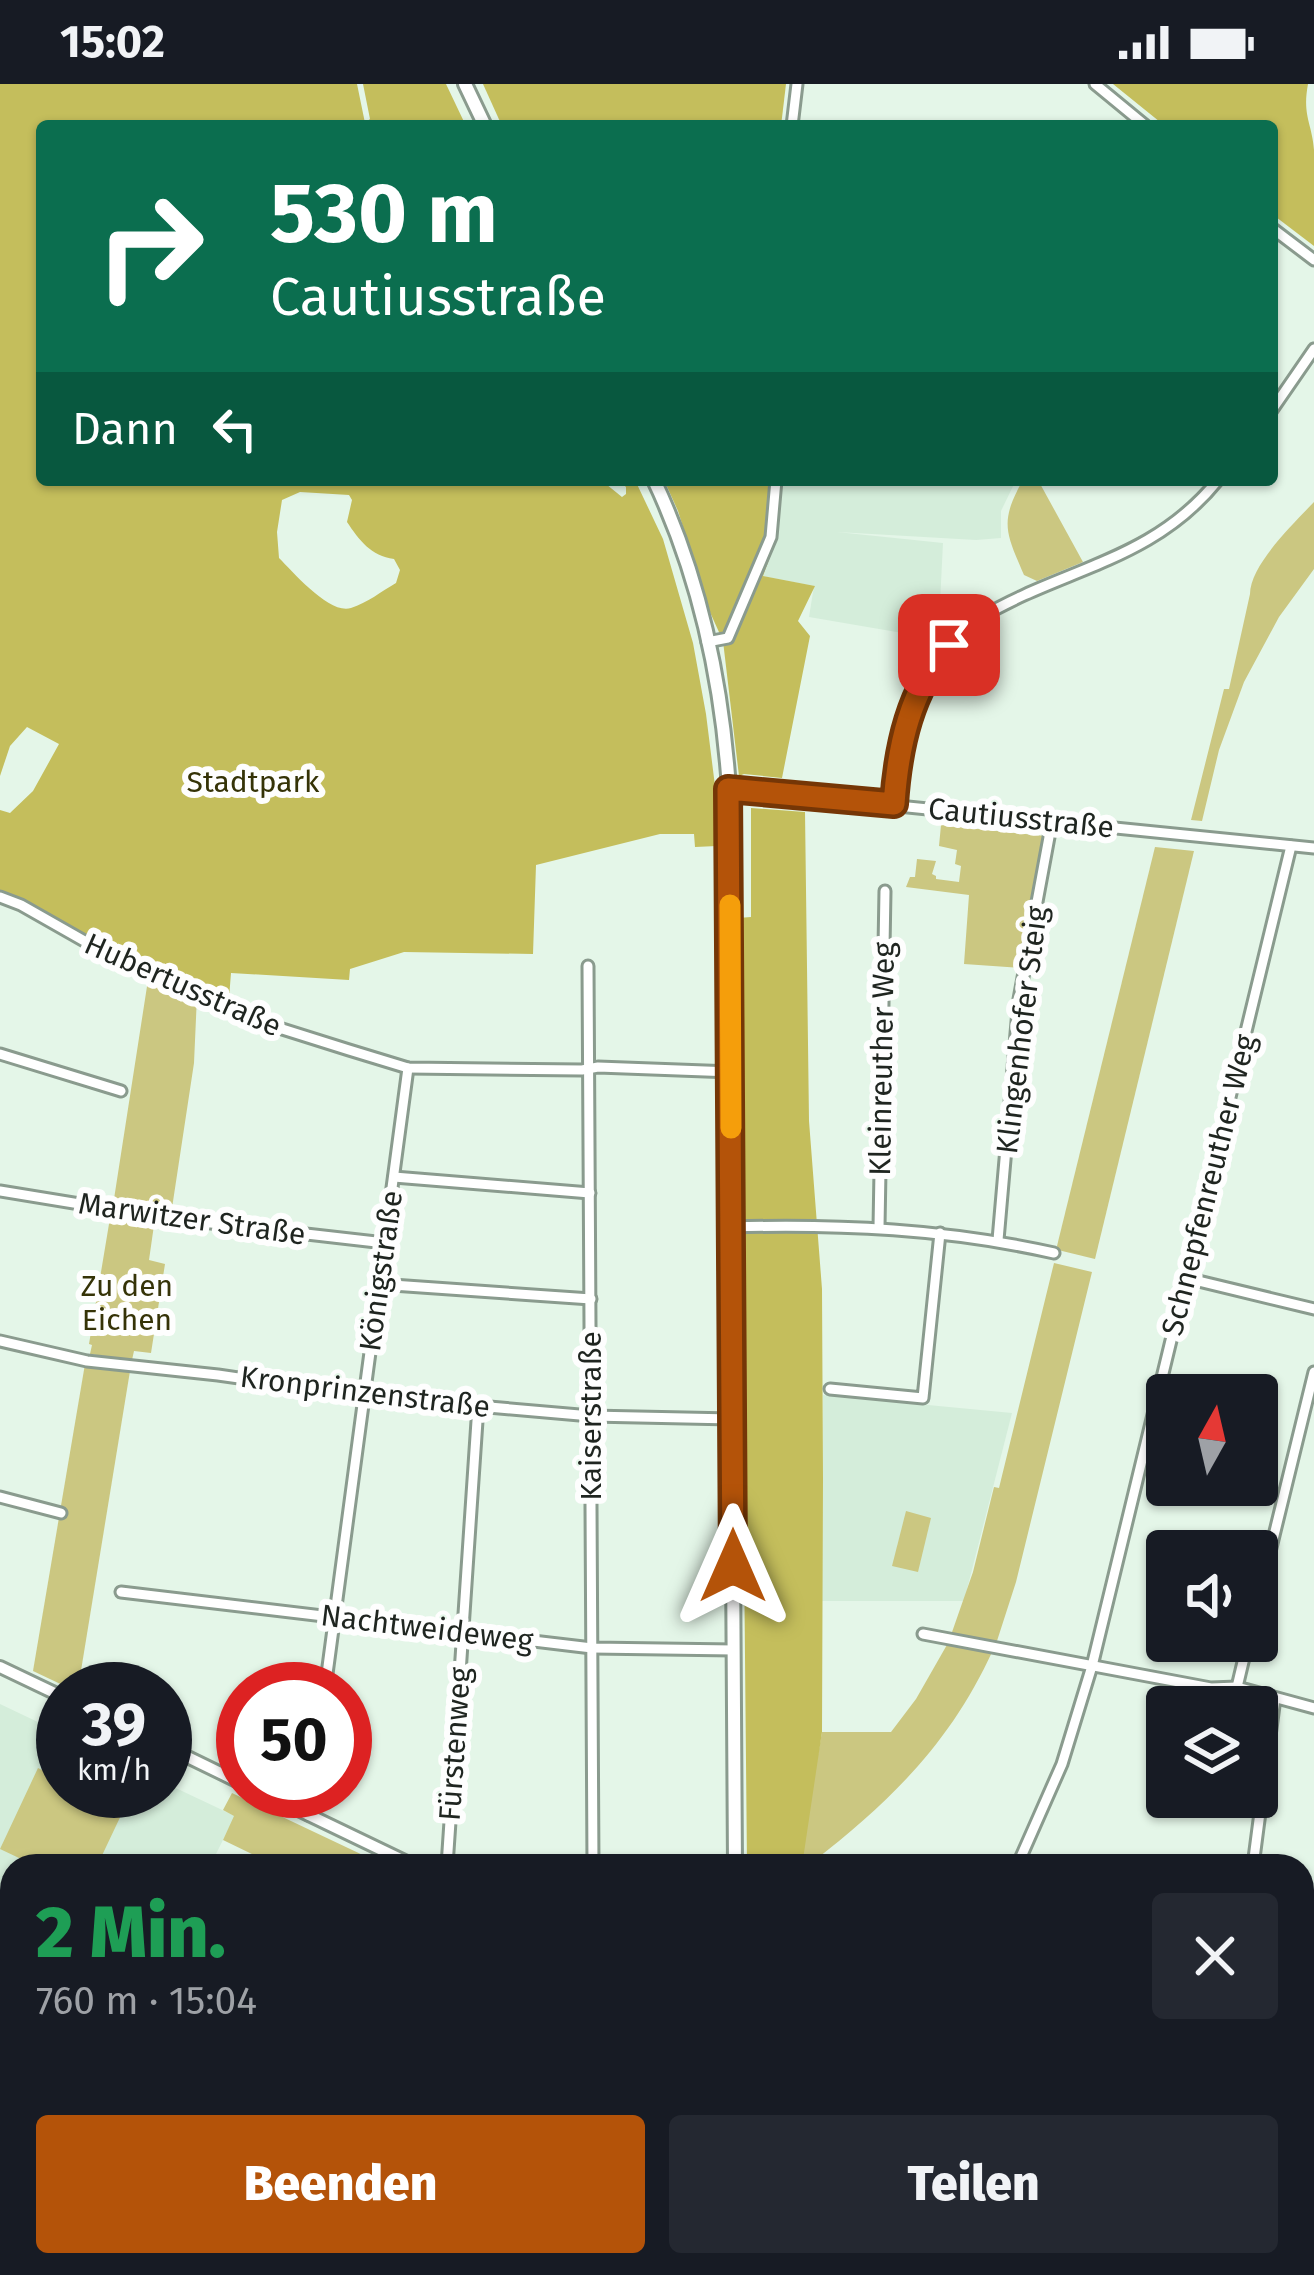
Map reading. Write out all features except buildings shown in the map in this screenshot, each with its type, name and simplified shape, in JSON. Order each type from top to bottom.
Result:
[{"type":"main road","points":[[465,84],[482,120]]},
{"type":"main road","points":[[656,486],[680,541],[707,642],[728,789],[735,1854]]},
{"type":"street","points":[[793,120],[797,84]]},
{"type":"street","points":[[1095,84],[1139,120]]},
{"type":"street","points":[[1278,233],[1314,260]]},
{"type":"street","points":[[1278,401],[1314,349]]},
{"type":"street","points":[[707,642],[728,638],[767,549],[775,486]]},
{"type":"street","points":[[894,804],[914,700],[930,669],[959,635],[982,617],[1149,541],[1212,486]]},
{"type":"street","name":"Cautiusstraße","points":[[728,789],[1314,848]]},
{"type":"street","name":"Klingenhofer Steig","points":[[998,1240],[1019,999],[1052,821]]},
{"type":"street","name":"Schnepfenreuther Weg","points":[[1022,1854],[1062,1764],[1092,1666],[1291,846]]},
{"type":"street","name":"Kleinreuther Weg","points":[[879,1227],[885,891]]},
{"type":"street","name":"Hubertusstraße","points":[[0,897],[116,959],[202,991],[241,1016],[408,1067],[598,1066],[731,1072]]},
{"type":"street","name":"Kaiserstraße","points":[[588,966],[593,1854]]},
{"type":"street","points":[[0,1054],[121,1091]]},
{"type":"street","name":"Königstraße","points":[[329,1662],[408,1067]]},
{"type":"street","points":[[394,1178],[590,1192]]},
{"type":"street","name":"Marwitzer Straße","points":[[0,1191],[159,1217],[385,1244]]},
{"type":"street","points":[[732,1227],[879,1227],[998,1240],[1054,1253]]},
{"type":"street","points":[[830,1389],[923,1398],[940,1233]]},
{"type":"street","points":[[1186,1278],[1314,1309]]},
{"type":"street","points":[[378,1284],[591,1299]]},
{"type":"street","name":"Kronprinzenstraße","points":[[0,1341],[87,1361],[364,1396],[591,1416],[732,1419]]},
{"type":"street","points":[[1275,1530],[1314,1372]]},
{"type":"street","name":"Fürstenweg","points":[[448,1854],[478,1406]]},
{"type":"street","points":[[0,1498],[61,1513]]},
{"type":"street","name":"Nachtweideweg","points":[[121,1592],[592,1648],[734,1650]]},
{"type":"street","points":[[923,1634],[1199,1686]]},
{"type":"street","points":[[0,1667],[36,1684]]},
{"type":"street","points":[[1278,1699],[1314,1708]]},
{"type":"street","points":[[314,1818],[391,1854]]},
{"type":"street","points":[[1255,1854],[1259,1818]]},
{"type":"shaded area","points":[[782,486],[1013,486],[1001,511],[1001,538],[837,532],[943,543],[939,623],[920,636],[809,617],[814,586],[762,576],[778,528]]},
{"type":"shaded area","points":[[823,1395],[1012,1413],[964,1601],[822,1601]]},
{"type":"shaded area","points":[[0,1704],[36,1721],[36,1818],[192,1818],[192,1796],[216,1807],[216,1818],[234,1818],[216,1854],[0,1854]]},
{"type":"green space","name":"Stadtpark","points":[[0,84],[357,84],[364,120],[36,120],[36,486],[608,486],[622,497],[625,486],[638,486],[663,539],[693,643],[715,786],[717,846],[695,847],[694,834],[660,834],[536,865],[533,954],[404,952],[350,969],[349,980],[231,973],[229,998],[108,949],[0,891],[0,810],[10,813],[33,791],[59,744],[27,727],[10,746],[0,776]],"holes":[[[300,492],[349,495],[347,522],[366,546],[394,559],[400,570],[396,583],[363,603],[342,608],[313,591],[279,558],[277,532],[282,500]]]},
{"type":"green space","name":"Stadtpark","points":[[363,84],[446,84],[463,120],[369,120]]},
{"type":"green space","points":[[483,84],[786,84],[782,120],[499,120]]},
{"type":"green space","points":[[1113,84],[1308,84],[1314,246],[1278,219],[1278,120],[1158,120]]},
{"type":"green space","points":[[667,486],[771,486],[764,545],[773,549],[763,576],[815,586],[798,621],[810,636],[782,778],[739,776],[723,641]]},
{"type":"green space","points":[[1020,486],[1041,486],[1083,562],[1037,581],[1024,575],[1008,527]]},
{"type":"green space","points":[[1314,502],[1314,569],[1279,617],[1244,682],[1219,750],[1202,821],[1191,820],[1257,570]]},
{"type":"green space","points":[[751,808],[805,812],[809,1121],[822,1289],[823,1479],[822,1732],[804,1854],[747,1854],[738,918],[751,917]]},
{"type":"green space","points":[[941,825],[1045,836],[1021,968],[964,964],[969,895],[906,887],[910,877],[915,877],[917,859],[936,861],[932,874],[936,879],[959,882],[957,850],[939,846]]},
{"type":"green space","points":[[1155,847],[1194,851],[1095,1259],[1057,1246]]},
{"type":"green space","name":"Zu den Eichen","points":[[148,980],[197,996],[194,1063],[172,1208],[114,1199]]},
{"type":"green space","name":"Zu den Eichen","points":[[110,1218],[154,1225],[149,1260],[165,1264],[151,1353],[134,1351],[132,1360],[90,1354]]},
{"type":"green space","points":[[1054,1263],[1092,1272],[1016,1582],[996,1644],[951,1635],[994,1487],[999,1488]]},
{"type":"green space","name":"Zu den Eichen","points":[[85,1364],[130,1371],[82,1662],[36,1662],[33,1671]]},
{"type":"green space","points":[[906,1511],[931,1518],[918,1572],[892,1566]]},
{"type":"green space","points":[[948,1643],[993,1650],[938,1741],[869,1815],[822,1854],[764,1854],[814,1777],[822,1732],[891,1732]]},
{"type":"green space","points":[[36,1772],[36,1818],[120,1818],[103,1854],[11,1854],[0,1849]]},
{"type":"green space","points":[[233,1818],[285,1818],[361,1854],[252,1854],[223,1840]]},
{"type":"slow traffic","points":[[730,905],[731,1128]]},
{"type":"route","points":[[733,1566],[728,789],[894,804],[910,711],[930,669],[949,645]]}]
